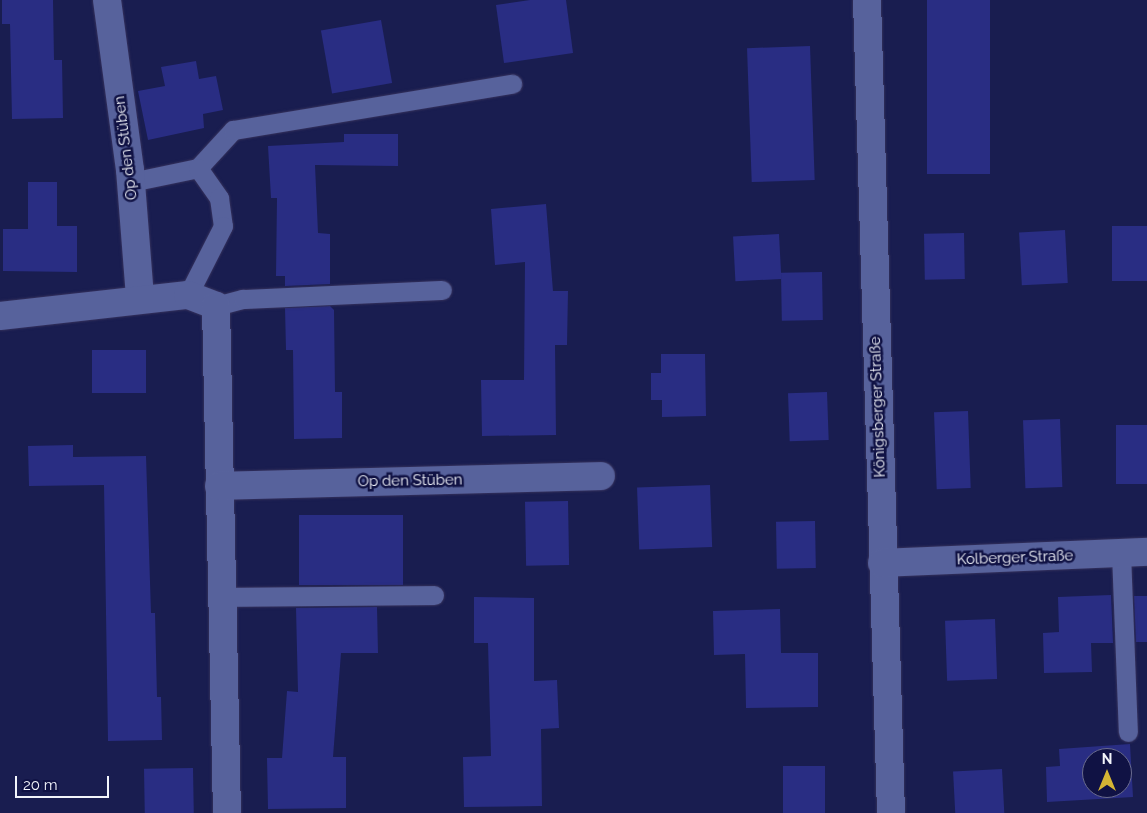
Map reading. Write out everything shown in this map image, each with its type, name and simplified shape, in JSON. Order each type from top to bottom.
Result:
[{"type":"street","name":"Op den Stüben","points":[[107,0],[131,182],[140,297]]},
{"type":"street","name":"Königsberger Straße","points":[[867,0],[882,563],[891,813]]},
{"type":"street","points":[[0,316],[140,297],[188,295],[216,306],[227,813]]},
{"type":"street","name":"Op den Stüben","points":[[219,486],[601,476]]},
{"type":"street","name":"Kolberger Straße","points":[[882,563],[1134,553]]},
{"type":"lane","points":[[131,182],[198,168],[233,130],[512,84]]},
{"type":"lane","points":[[188,295],[223,226],[218,198],[198,168]]},
{"type":"lane","points":[[216,306],[243,300],[442,290]]},
{"type":"lane","points":[[1128,732],[1134,553]]},
{"type":"lane","points":[[222,597],[434,595]]},
{"type":"building","points":[[2,0],[53,0],[54,60],[62,60],[63,118],[12,119],[10,24],[2,24]]},
{"type":"building","points":[[530,0],[566,0],[573,53],[504,63],[496,5]]},
{"type":"building","points":[[927,0],[990,0],[990,174],[927,174]]},
{"type":"building","points":[[381,20],[392,83],[332,94],[321,31]]},
{"type":"building","points":[[810,46],[815,180],[752,182],[747,48]]},
{"type":"building","points":[[196,61],[199,79],[216,76],[223,110],[203,114],[204,128],[148,140],[138,91],[165,86],[161,67]]},
{"type":"building","points":[[344,134],[398,134],[398,166],[315,165],[318,233],[330,234],[330,284],[285,286],[285,276],[276,276],[277,198],[271,198],[268,146],[344,142]]},
{"type":"building","points":[[28,182],[57,182],[57,226],[77,226],[77,272],[3,271],[3,229],[28,229]]},
{"type":"building","points":[[546,204],[553,291],[568,291],[567,345],[555,345],[556,435],[482,436],[481,380],[524,380],[525,262],[495,265],[491,209]]},
{"type":"building","points":[[1112,226],[1147,226],[1147,281],[1112,281]]},
{"type":"building","points":[[1065,230],[1068,283],[1022,285],[1019,232]]},
{"type":"building","points":[[964,233],[965,279],[925,280],[924,234]]},
{"type":"building","points":[[779,234],[781,279],[735,281],[733,236]]},
{"type":"building","points":[[822,272],[823,320],[782,321],[781,273]]},
{"type":"building","points":[[330,306],[334,310],[335,392],[342,392],[342,438],[294,439],[293,350],[286,350],[285,308]]},
{"type":"building","points":[[92,350],[146,350],[146,393],[92,393]]},
{"type":"building","points":[[661,354],[705,354],[706,416],[662,417],[662,400],[651,400],[651,373],[661,373]]},
{"type":"building","points":[[827,392],[829,440],[790,441],[788,393]]},
{"type":"building","points":[[968,411],[971,488],[937,489],[934,412]]},
{"type":"building","points":[[1060,419],[1062,487],[1025,488],[1023,420]]},
{"type":"building","points":[[1116,425],[1147,425],[1147,484],[1116,484]]},
{"type":"building","points":[[73,445],[73,457],[146,456],[151,613],[155,613],[157,697],[161,697],[162,740],[108,741],[104,485],[29,486],[28,446]]},
{"type":"building","points":[[710,485],[712,547],[639,550],[637,488]]},
{"type":"building","points":[[568,501],[569,565],[526,566],[525,502]]},
{"type":"building","points":[[299,515],[403,515],[403,585],[299,585]]},
{"type":"building","points":[[815,521],[816,568],[777,569],[776,522]]},
{"type":"building","points":[[1111,595],[1113,643],[1091,643],[1092,672],[1044,673],[1043,633],[1059,632],[1058,597]]},
{"type":"building","points":[[1134,596],[1147,596],[1147,642],[1136,642]]},
{"type":"building","points":[[474,597],[534,598],[534,681],[557,680],[559,728],[541,729],[542,806],[464,807],[463,757],[491,756],[488,643],[474,643]]},
{"type":"building","points":[[377,607],[378,653],[341,653],[333,757],[346,757],[346,808],[268,809],[267,758],[282,758],[287,691],[298,692],[296,608]]},
{"type":"building","points":[[780,609],[781,653],[818,653],[818,707],[746,708],[745,654],[714,655],[713,611]]},
{"type":"building","points":[[995,619],[997,679],[947,681],[945,621]]},
{"type":"building","points":[[1130,744],[1130,748],[1082,748],[1082,798],[1116,798],[1047,802],[1046,767],[1060,766],[1059,749]]},
{"type":"building","points":[[783,766],[825,766],[825,813],[783,813]]},
{"type":"building","points":[[193,768],[194,813],[145,813],[144,769]]},
{"type":"building","points":[[1002,769],[1004,813],[955,813],[953,772]]}]
